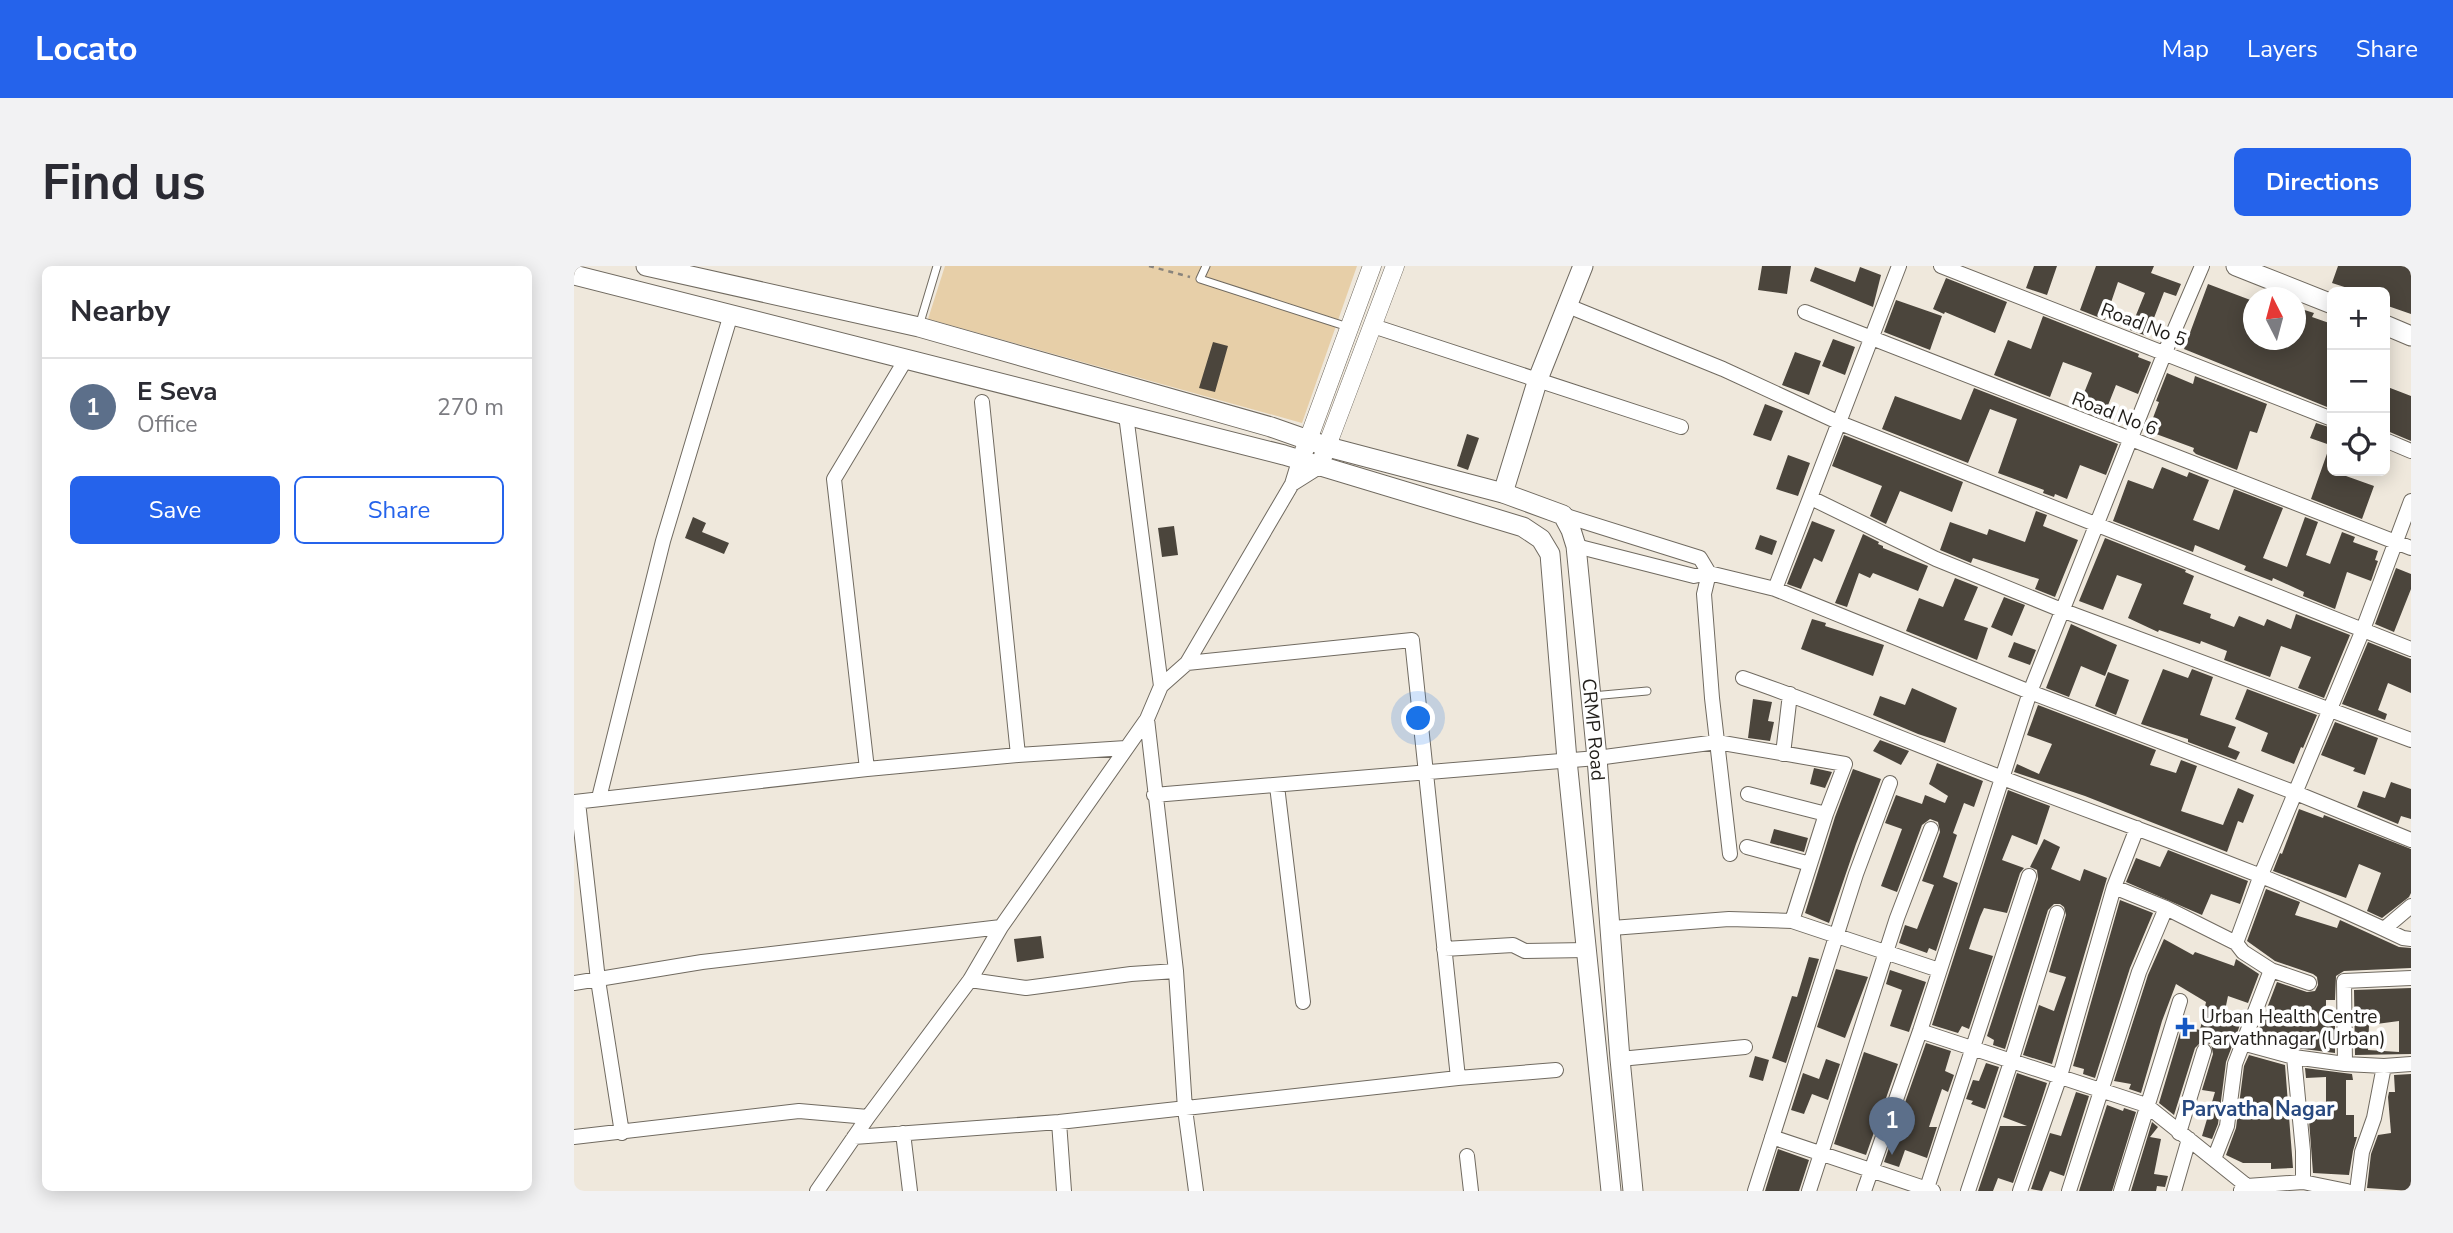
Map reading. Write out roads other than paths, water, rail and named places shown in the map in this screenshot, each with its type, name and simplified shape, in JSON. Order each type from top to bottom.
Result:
[{"type":"main road","points":[[646,266],[919,327],[1258,423],[1328,447],[1503,493],[1563,515]]},
{"type":"main road","points":[[1503,493],[1538,379],[1583,266]]},
{"type":"main road","points":[[2236,266],[2327,302]]},
{"type":"main road","name":"CRMP Road","points":[[574,275],[1284,455],[1523,527],[1541,539],[1549,554],[1611,1191]]},
{"type":"main road","points":[[2390,327],[2411,336]]},
{"type":"main road","name":"CRMP Road","points":[[1563,515],[1576,546],[1597,758],[1633,1191]]},
{"type":"street","points":[[817,1191],[868,1117],[970,980],[1001,927],[1147,719],[1161,686],[1187,663],[1292,484],[1372,266]]},
{"type":"street","points":[[1292,484],[1320,467],[1395,266]]},
{"type":"street","points":[[1775,589],[1899,266]]},
{"type":"street","name":"Road No 5","points":[[1941,266],[2327,417]]},
{"type":"street","points":[[1864,1191],[1920,1031],[2031,692],[2095,525],[2202,266]]},
{"type":"street","points":[[1568,306],[1723,369],[1840,423],[2362,632],[2411,649]]},
{"type":"street","name":"Road No 6","points":[[1805,312],[2411,548]]},
{"type":"street","points":[[599,798],[663,541],[731,314]]},
{"type":"street","points":[[1373,326],[1681,427]]},
{"type":"street","points":[[867,769],[834,479],[906,359]]},
{"type":"street","points":[[982,401],[1018,755]]},
{"type":"street","points":[[1126,415],[1161,686]]},
{"type":"street","points":[[2390,442],[2411,451]]},
{"type":"street","points":[[1811,498],[1936,559],[2064,611],[2411,740]]},
{"type":"street","points":[[2236,943],[2261,875],[2362,632],[2411,501]]},
{"type":"street","points":[[1563,515],[1700,558],[1709,573],[1704,594],[1730,854]]},
{"type":"street","points":[[1576,546],[1694,576],[1709,573],[1775,589],[2411,840]]},
{"type":"street","points":[[1187,663],[1412,640],[1458,1078]]},
{"type":"street","points":[[1743,678],[2261,875],[2411,939]]},
{"type":"street","points":[[1783,754],[1790,694]]},
{"type":"street","points":[[1147,719],[1177,971],[1185,1109],[1196,1191]]},
{"type":"street","points":[[1154,795],[1597,758],[1717,742],[1845,764],[1792,921]]},
{"type":"street","points":[[622,1133],[598,980],[576,802],[867,769],[1126,748]]},
{"type":"street","points":[[1755,1191],[1856,874],[1890,783]]},
{"type":"street","points":[[1277,786],[1303,1002]]},
{"type":"street","points":[[1748,794],[1826,814]]},
{"type":"street","points":[[2020,1191],[2060,1076],[2114,887],[2137,828]]},
{"type":"street","points":[[1809,1191],[1885,953],[1931,829]]},
{"type":"street","points":[[1747,847],[1810,864]]},
{"type":"street","points":[[1772,1137],[1928,1190],[1971,1047],[2029,876]]},
{"type":"street","points":[[2114,887],[2166,908],[2236,943],[2243,952],[2271,970],[2309,983]]},
{"type":"street","points":[[2384,929],[2411,906]]},
{"type":"street","points":[[2069,1191],[2139,972],[2166,908]]},
{"type":"street","points":[[1968,1191],[2057,913]]},
{"type":"street","points":[[1612,928],[1729,919],[1792,921],[1939,970]]},
{"type":"street","points":[[574,983],[702,962],[1001,927]]},
{"type":"street","points":[[1444,949],[1513,946],[1525,951],[1587,950]]},
{"type":"street","points":[[2214,1159],[2227,1126],[2235,1063],[2271,970]]},
{"type":"street","points":[[970,980],[1026,988],[1131,974],[1177,971]]},
{"type":"street","points":[[2345,1064],[2344,981],[2411,978]]},
{"type":"street","points":[[2121,1191],[2180,1001]]},
{"type":"street","points":[[1920,1031],[2146,1105],[2214,1159],[2244,1189],[2303,1182],[2347,1191]]},
{"type":"street","points":[[2242,1043],[2294,1057],[2345,1064],[2411,1064]]},
{"type":"street","points":[[1620,1059],[1745,1046]]},
{"type":"street","points":[[2174,1191],[2204,1051]]},
{"type":"street","points":[[2294,1057],[2304,1151],[2303,1182]]},
{"type":"street","points":[[2357,1191],[2361,1152],[2374,1118],[2384,1066]]},
{"type":"street","points":[[854,1137],[1059,1122],[1458,1078],[1556,1070]]},
{"type":"street","points":[[574,1137],[799,1111],[868,1117]]},
{"type":"street","points":[[1059,1122],[1064,1191]]},
{"type":"street","points":[[903,1133],[910,1191]]},
{"type":"street","points":[[1468,1156],[1471,1191]]},
{"type":"lane","points":[[919,327],[937,266]]},
{"type":"lane","points":[[1206,266],[1200,279],[1348,327]]},
{"type":"lane","points":[[1591,696],[1647,691]]},
{"type":"place","name":"Urban Health Centre Parvathnagar (Urban)","points":[[2185,1027]]},
{"type":"place","name":"E Seva","points":[[1892,1155]]},
{"type":"district","name":"Parvatha Nagar","points":[[2258,1109]]}]
